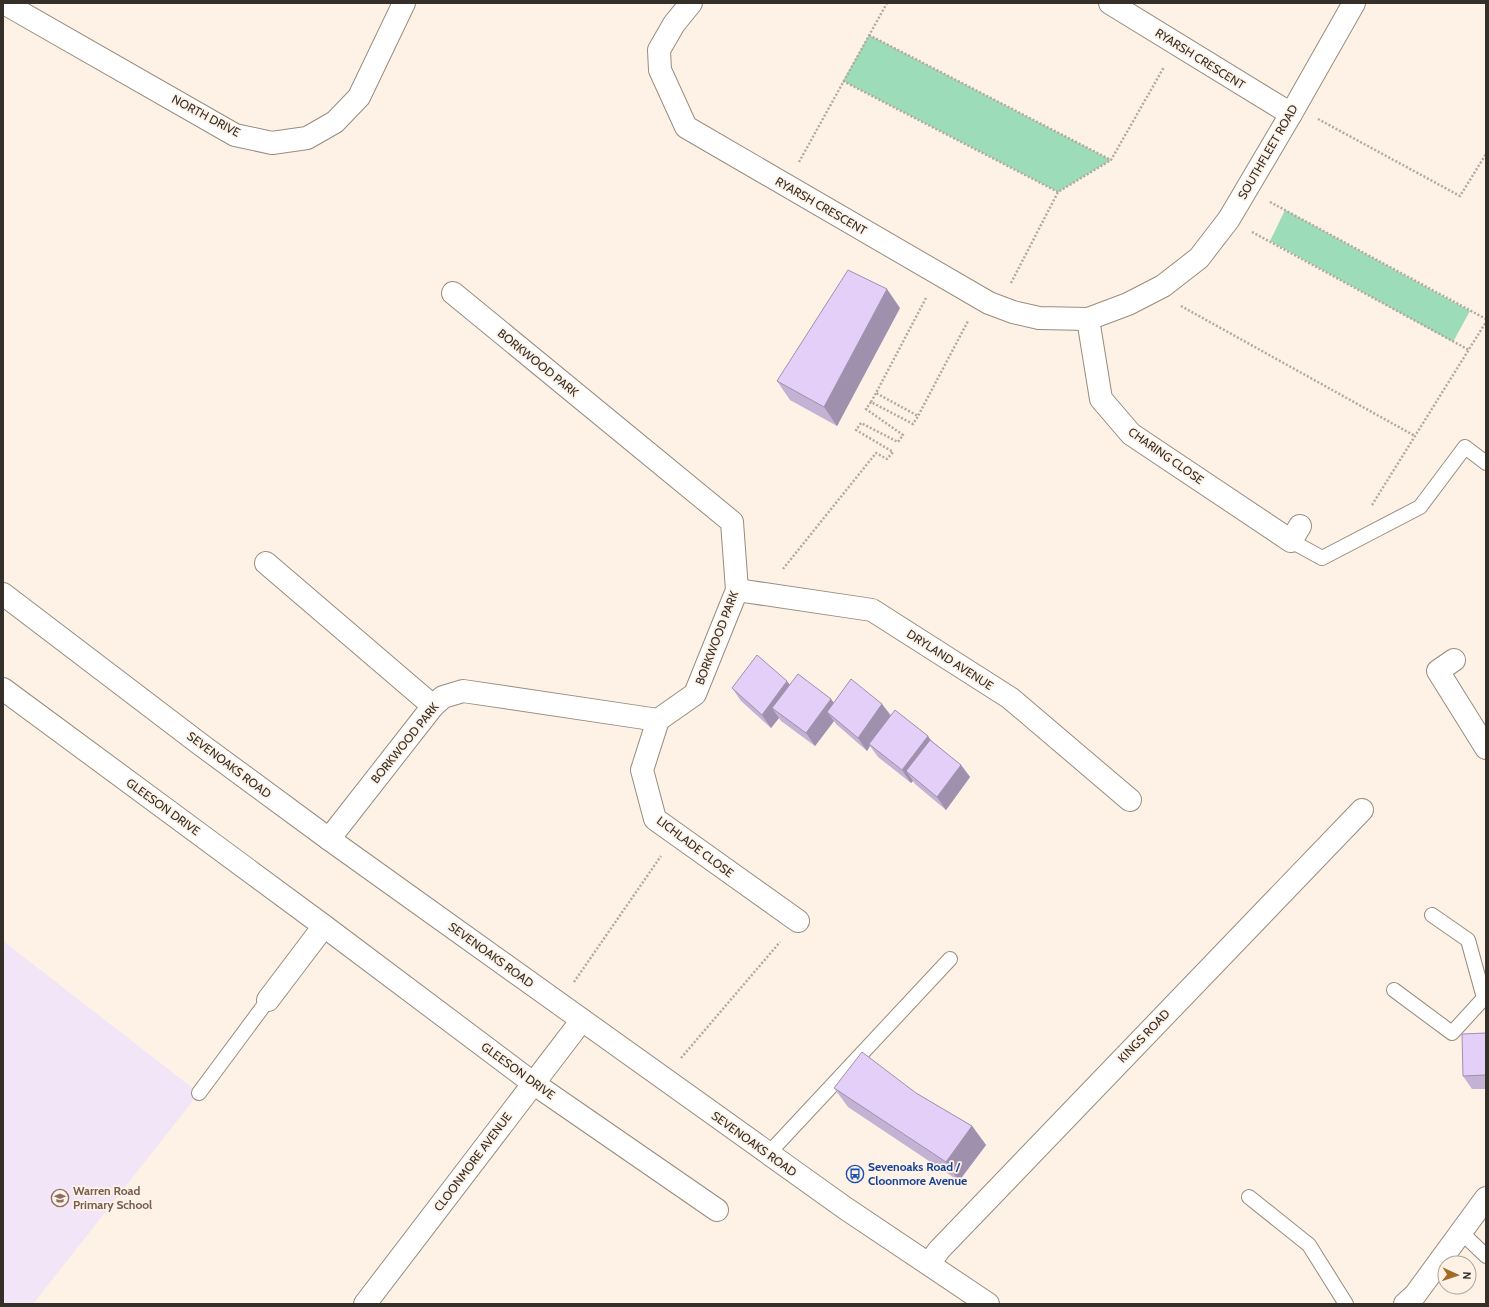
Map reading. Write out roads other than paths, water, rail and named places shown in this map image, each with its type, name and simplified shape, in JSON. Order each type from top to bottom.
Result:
[{"type":"street","name":"NORTH DRIVE","points":[[4,3],[235,135],[272,143],[307,138],[335,122],[359,97],[404,3]]},
{"type":"street","name":"RYARSH CRESCENT","points":[[691,3],[674,24],[659,50],[660,70],[686,127],[989,302],[1013,312],[1040,318],[1088,319]]},
{"type":"street","name":"RYARSH CRESCENT","points":[[1110,3],[1293,110]]},
{"type":"street","name":"SOUTHFLEET ROAD","points":[[1088,319],[1128,304],[1158,288],[1198,258],[1229,219],[1354,3]]},
{"type":"street","name":"BORKWOOD PARK","points":[[329,839],[433,706],[443,697],[463,691],[658,720],[695,694],[737,590],[732,522],[452,293]]},
{"type":"street","name":"CHARING CLOSE","points":[[1088,319],[1101,399],[1131,434],[1295,533]]},
{"type":"street","points":[[266,563],[433,706]]},
{"type":"street","name":"DRYLAND AVENUE","points":[[737,590],[872,610],[1010,698],[1130,800]]},
{"type":"street","name":"SEVENOAKS ROAD","points":[[3,594],[200,744],[329,839],[844,1208],[988,1304]]},
{"type":"street","points":[[1454,660],[1438,671],[1486,748]]},
{"type":"street","name":"GLEESON DRIVE","points":[[3,690],[324,926],[533,1083],[717,1210]]},
{"type":"street","name":"LICHLADE CLOSE","points":[[658,720],[642,770],[655,819],[798,921]]},
{"type":"street","name":"KINGS ROAD","points":[[929,1264],[939,1250],[1362,810]]},
{"type":"street","points":[[268,1000],[324,926]]},
{"type":"street","name":"CLOONMORE AVENUE","points":[[365,1304],[582,1020]]},
{"type":"street","points":[[1405,1304],[1415,1295],[1486,1198]]},
{"type":"lane","points":[[1295,533],[1322,558],[1420,507],[1465,447],[1486,463]]},
{"type":"lane","points":[[1394,990],[1452,1033],[1485,999],[1468,940],[1432,915]]},
{"type":"lane","points":[[768,1154],[950,959]]},
{"type":"lane","points":[[199,1093],[268,1000]]},
{"type":"lane","points":[[1249,1197],[1309,1245],[1346,1304]]},
{"type":"lane","points":[[1461,1232],[1486,1256]]},
{"type":"place","name":"Sevenoaks Road / Cloonmore Avenue","points":[[855,1174]]},
{"type":"place","name":"Warren Road Primary School","points":[[60,1198]]}]
